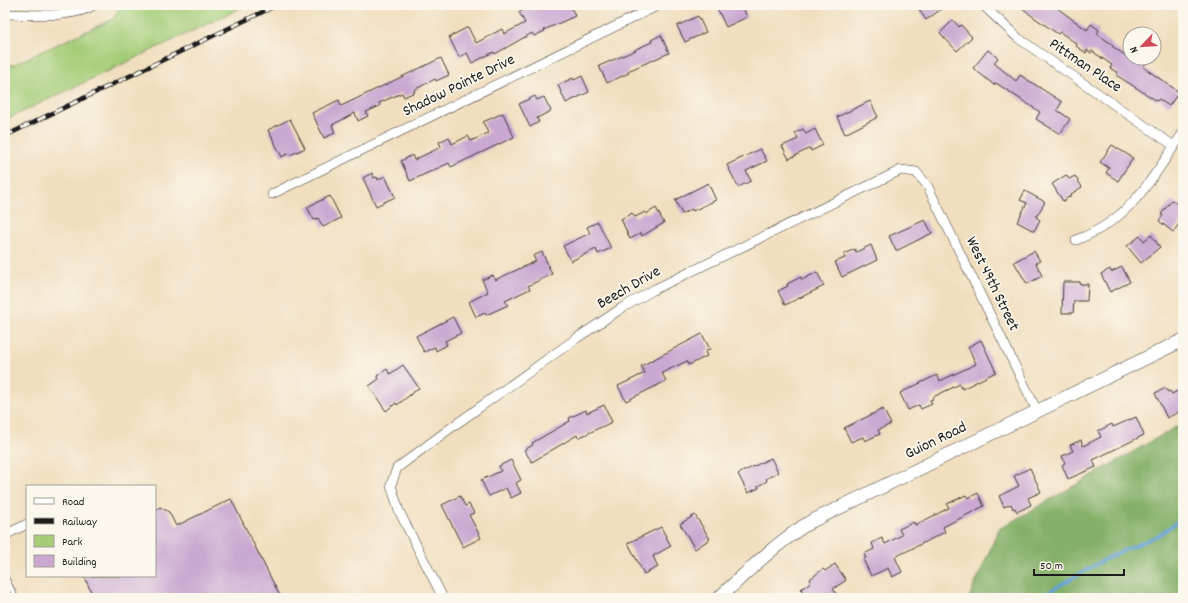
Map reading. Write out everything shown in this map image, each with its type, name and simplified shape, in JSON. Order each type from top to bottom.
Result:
[{"type":"street","points":[[5,14],[70,13],[81,11],[94,5]]},
{"type":"street","name":"Shadow Pointe Drive","points":[[272,194],[658,5]]},
{"type":"street","name":"Pittman Place","points":[[982,5],[1022,41],[1174,146]]},
{"type":"street","points":[[1076,240],[1107,225],[1129,208],[1141,195],[1183,133]]},
{"type":"street","name":"Beech Drive","points":[[443,598],[399,511],[391,485],[397,468],[577,338],[638,298],[900,170],[916,172]]},
{"type":"street","name":"West 49th Street","points":[[916,172],[927,185],[1037,411]]},
{"type":"street","name":"Guion Road","points":[[719,598],[768,552],[810,522],[1183,340]]},
{"type":"street","points":[[5,535],[26,524]]},
{"type":"lane","points":[[5,576],[16,598]]},
{"type":"green space","points":[[121,5],[247,5],[5,120],[5,66],[10,66],[113,19]]},
{"type":"green space","points":[[1176,427],[1183,430],[1183,598],[969,598],[999,529]]},
{"type":"building","points":[[534,5],[570,5],[575,16],[534,36],[532,33],[495,54],[494,52],[472,63],[467,53],[459,57],[449,37],[468,27],[476,43],[502,29],[504,34],[525,23],[519,12]]},
{"type":"building","points":[[724,5],[742,5],[747,17],[726,27],[717,8]]},
{"type":"building","points":[[916,5],[947,5],[926,20]]},
{"type":"building","points":[[1019,5],[1053,5],[1087,30],[1091,24],[1099,30],[1097,34],[1122,53],[1122,66],[1144,66],[1143,67],[1179,92],[1169,106],[1159,99],[1157,101],[1116,75],[1118,73],[1110,68],[1112,65],[1092,51],[1091,53],[1087,50],[1086,53],[1076,46],[1077,44],[1060,32],[1058,34]]},
{"type":"building","points":[[698,16],[706,32],[685,42],[677,26]]},
{"type":"building","points":[[953,20],[959,27],[961,25],[972,37],[957,51],[940,33]]},
{"type":"building","points":[[661,35],[669,53],[628,71],[629,73],[607,83],[599,66],[652,42],[651,40]]},
{"type":"building","points":[[988,50],[998,58],[994,63],[1016,81],[1020,75],[1062,102],[1057,110],[1070,119],[1060,134],[1036,119],[1040,112],[996,83],[994,85],[973,68]]},
{"type":"building","points":[[441,58],[449,75],[436,81],[435,79],[404,97],[402,93],[379,103],[380,106],[366,112],[368,116],[358,121],[355,113],[332,125],[335,133],[324,138],[312,113],[339,100],[341,106]]},
{"type":"building","points":[[582,76],[589,92],[566,103],[558,85],[573,78],[574,80]]},
{"type":"building","points":[[535,96],[537,100],[544,97],[551,111],[537,118],[539,122],[530,127],[519,104]]},
{"type":"building","points":[[870,101],[878,117],[845,134],[837,117]]},
{"type":"building","points":[[503,113],[514,137],[451,167],[449,163],[410,181],[401,161],[412,155],[414,160],[441,147],[439,142],[449,137],[452,144],[468,136],[471,141],[488,133],[483,122]]},
{"type":"building","points":[[290,119],[305,148],[282,157],[268,130]]},
{"type":"building","points":[[803,129],[806,134],[815,129],[823,145],[811,151],[810,148],[789,159],[782,146],[798,139],[795,133]]},
{"type":"building","points":[[1112,145],[1133,158],[1118,181],[1106,173],[1109,168],[1100,162]]},
{"type":"building","points":[[760,149],[767,161],[746,171],[751,181],[738,187],[727,165]]},
{"type":"building","points":[[372,173],[374,178],[377,177],[378,180],[385,176],[395,197],[376,206],[363,178]]},
{"type":"building","points":[[1066,175],[1069,179],[1075,176],[1082,187],[1063,201],[1052,184]]},
{"type":"building","points":[[708,183],[716,200],[693,211],[692,209],[682,214],[675,200]]},
{"type":"building","points":[[1025,191],[1045,202],[1036,217],[1040,220],[1034,231],[1017,222],[1027,203],[1020,200]]},
{"type":"building","points":[[330,196],[341,218],[323,227],[318,218],[314,220],[307,207]]},
{"type":"building","points":[[1172,200],[1183,208],[1183,219],[1173,232],[1159,221],[1163,215],[1161,214]]},
{"type":"building","points":[[656,208],[664,223],[642,236],[641,233],[630,239],[621,219],[632,213],[635,217],[645,212],[646,214]]},
{"type":"building","points":[[925,220],[932,233],[896,251],[889,236]]},
{"type":"building","points":[[598,222],[611,248],[598,254],[596,249],[571,261],[563,246],[590,233],[587,227]]},
{"type":"building","points":[[1151,235],[1160,247],[1141,263],[1127,246],[1140,236],[1144,241]]},
{"type":"building","points":[[871,245],[877,260],[842,277],[835,262],[845,258],[844,254],[855,249],[856,252]]},
{"type":"building","points":[[1034,251],[1040,261],[1036,263],[1042,276],[1027,284],[1014,262]]},
{"type":"building","points":[[542,252],[552,274],[528,286],[530,289],[505,301],[508,305],[486,315],[485,313],[476,317],[469,302],[488,292],[482,280],[493,275],[495,280],[536,261],[533,256]]},
{"type":"building","points":[[1122,267],[1130,282],[1110,292],[1101,274],[1110,269],[1111,272]]},
{"type":"building","points":[[817,272],[824,286],[785,305],[778,291],[788,286],[787,284],[801,277],[802,280]]},
{"type":"building","points":[[1063,282],[1080,282],[1080,284],[1088,284],[1087,301],[1074,301],[1073,313],[1062,313]]},
{"type":"building","points":[[453,317],[461,333],[445,341],[447,345],[436,351],[435,347],[424,352],[416,336]]},
{"type":"building","points":[[702,334],[710,349],[705,352],[707,356],[689,365],[687,361],[662,373],[666,381],[626,401],[618,386],[645,373],[641,366]]},
{"type":"building","points":[[981,340],[996,372],[962,389],[960,384],[933,397],[933,399],[930,400],[932,404],[921,409],[919,405],[908,410],[900,393],[937,375],[940,381],[976,364],[968,347]]},
{"type":"building","points":[[403,365],[419,388],[397,405],[396,403],[386,411],[369,386],[379,379],[377,376],[387,369],[390,374]]},
{"type":"building","points":[[1166,388],[1168,392],[1170,391],[1172,394],[1183,388],[1183,410],[1167,418],[1155,393]]},
{"type":"building","points":[[604,405],[612,422],[578,438],[577,435],[532,462],[524,450],[533,445],[532,443],[570,421],[569,418],[586,410],[587,413]]},
{"type":"building","points":[[883,409],[891,424],[878,430],[880,434],[865,441],[863,437],[851,442],[844,428]]},
{"type":"building","points":[[1136,417],[1144,435],[1093,460],[1096,467],[1068,479],[1062,465],[1065,463],[1062,456],[1073,451],[1070,445],[1081,440],[1083,446],[1101,437],[1098,431],[1112,424],[1113,427]]},
{"type":"building","points":[[771,458],[778,472],[766,479],[767,481],[758,486],[759,488],[748,493],[738,474]]},
{"type":"building","points":[[511,460],[521,480],[516,483],[521,493],[511,498],[506,488],[489,496],[481,480],[501,471],[499,466]]},
{"type":"building","points":[[1030,468],[1041,492],[1028,498],[1031,505],[1017,512],[1015,508],[1013,509],[1011,504],[1004,507],[999,496],[1019,486],[1014,476]]},
{"type":"building","points":[[978,493],[984,506],[943,527],[945,532],[895,557],[902,572],[892,577],[888,568],[871,576],[863,559],[866,558],[864,554],[874,549],[872,543],[882,538],[885,544],[902,535],[899,529],[914,522],[915,525],[949,508],[947,504],[966,495],[968,498]]},
{"type":"building","points":[[460,496],[465,506],[469,504],[474,513],[469,515],[481,538],[463,547],[442,505]]},
{"type":"building","points":[[231,499],[281,598],[94,598],[84,577],[156,577],[156,509],[160,507],[169,512],[176,526]]},
{"type":"building","points":[[695,515],[710,539],[695,549],[680,524]]},
{"type":"building","points":[[661,527],[671,546],[653,556],[658,567],[644,574],[628,543]]},
{"type":"building","points":[[835,564],[846,580],[833,589],[839,598],[807,598],[801,589],[811,582],[810,579],[823,569],[825,571]]},
{"type":"waterway","points":[[1038,598],[1109,557],[1157,536],[1183,518]]},
{"type":"railway","points":[[5,136],[277,5]]}]
